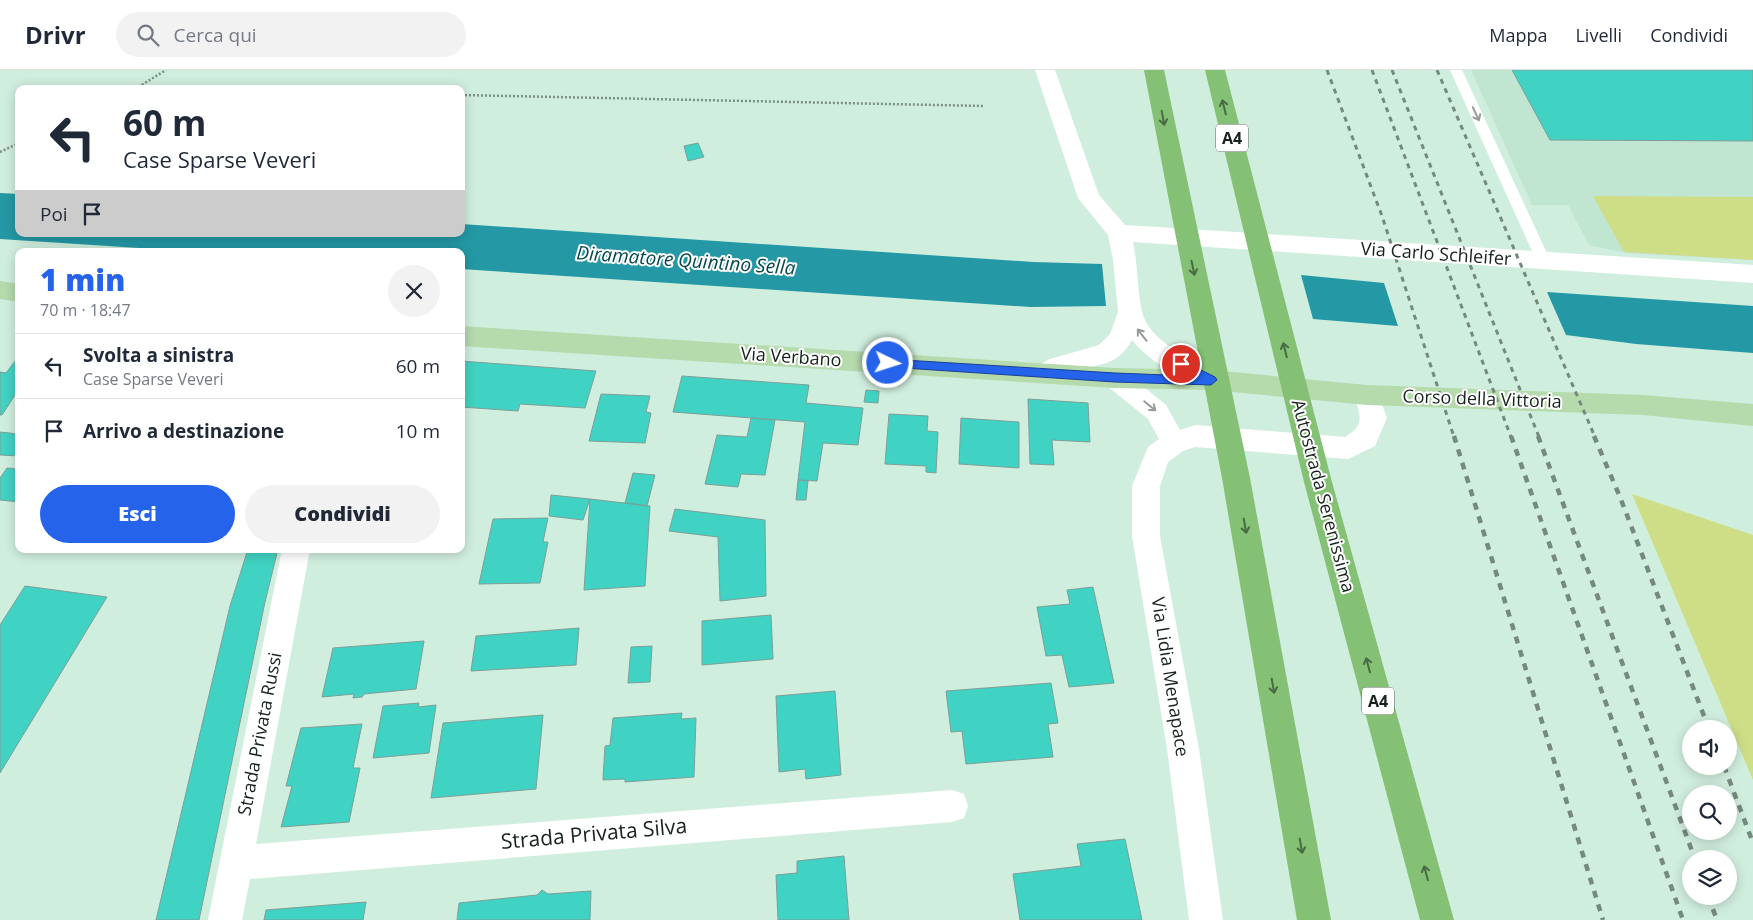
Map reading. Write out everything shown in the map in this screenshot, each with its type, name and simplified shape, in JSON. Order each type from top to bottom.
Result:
[{"type":"highway","points":[[1154,70],[1179,203],[1236,478],[1314,920]]},
{"type":"highway","name":"Autostrada Serenissima","points":[[1215,70],[1318,482],[1437,920]]},
{"type":"main road","points":[[0,290],[15,292]]},
{"type":"main road","points":[[0,305],[15,306]]},
{"type":"main road","name":"Via Verbano","points":[[465,336],[1115,378],[1211,380]]},
{"type":"main road","name":"Corso della Vittoria","points":[[1211,380],[1367,395],[1643,405],[1753,415]]},
{"type":"street","points":[[1045,70],[1089,198],[1119,233],[1125,260],[1130,312],[1138,332],[1147,342],[1181,364],[1211,380]]},
{"type":"street","name":"Via Carlo Schleifer","points":[[1119,233],[1544,262],[1753,274]]},
{"type":"street","points":[[1046,373],[1057,366],[1070,362],[1089,360],[1104,354],[1118,343],[1130,312]]},
{"type":"street","points":[[1115,378],[1157,412],[1174,444]]},
{"type":"street","name":"Via Lidia Menapace","points":[[1206,920],[1183,749],[1146,536],[1146,486],[1157,455],[1174,444],[1195,436],[1348,448],[1366,438],[1374,418],[1367,395]]},
{"type":"street","name":"Strada Privata Russi","points":[[225,920],[295,553]]},
{"type":"street","name":"Strada Privata Silva","points":[[236,863],[952,806]]},
{"type":"lane","points":[[1456,70],[1544,262]]},
{"type":"path","points":[[141,85],[166,70]]},
{"type":"path","points":[[465,95],[984,106]]},
{"type":"path","points":[[0,152],[15,145]]},
{"type":"shaded area","points":[[1471,70],[1753,70],[1753,260],[1627,253],[1589,245],[1568,205],[1532,205]]},
{"type":"green space","points":[[1593,196],[1753,197],[1753,260],[1624,252]]},
{"type":"green space","points":[[1632,494],[1753,535],[1753,780],[1737,742],[1737,720],[1728,720]]},
{"type":"water","name":"Diramatore Quintino Sella","points":[[0,193],[15,194],[15,237],[465,237],[465,224],[1033,262],[1102,264],[1106,306],[1031,307],[465,269],[465,248],[139,248],[0,239]]},
{"type":"water","points":[[1301,275],[1384,283],[1398,326],[1313,319]]},
{"type":"water","points":[[1547,292],[1753,306],[1753,353],[1636,344],[1566,335]]},
{"type":"building","points":[[1512,70],[1753,70],[1753,141],[1550,140]]},
{"type":"building","points":[[698,143],[704,157],[688,161],[684,146]]},
{"type":"building","points":[[15,361],[15,395],[2,415],[0,415],[0,372],[6,373]]},
{"type":"building","points":[[465,361],[596,371],[585,408],[520,404],[518,411],[465,407]]},
{"type":"building","points":[[682,376],[809,385],[806,403],[863,408],[858,445],[823,443],[817,481],[798,480],[805,422],[673,412]]},
{"type":"building","points":[[866,390],[879,391],[878,403],[864,402]]},
{"type":"building","points":[[601,394],[650,396],[646,412],[651,413],[645,443],[589,441]]},
{"type":"building","points":[[1028,399],[1088,403],[1090,442],[1052,440],[1054,465],[1030,464]]},
{"type":"building","points":[[889,414],[928,416],[927,431],[938,432],[936,473],[926,472],[926,466],[885,464]]},
{"type":"building","points":[[751,418],[775,420],[765,475],[741,474],[738,487],[705,484],[717,435],[747,437]]},
{"type":"building","points":[[961,418],[1019,422],[1019,468],[959,464]]},
{"type":"building","points":[[0,432],[15,434],[15,456],[0,455]]},
{"type":"building","points":[[7,468],[15,469],[15,502],[0,500],[0,478]]},
{"type":"building","points":[[633,473],[655,475],[647,506],[625,503]]},
{"type":"building","points":[[798,480],[808,481],[806,500],[796,500]]},
{"type":"building","points":[[551,495],[590,499],[583,520],[549,516]]},
{"type":"building","points":[[590,499],[650,506],[645,586],[584,590]]},
{"type":"building","points":[[675,509],[765,520],[766,596],[720,601],[718,537],[669,531]]},
{"type":"building","points":[[548,518],[543,542],[548,542],[540,583],[479,584],[493,519]]},
{"type":"building","points":[[247,553],[277,553],[265,602],[199,920],[156,920],[230,606]]},
{"type":"building","points":[[25,586],[107,597],[0,773],[0,625]]},
{"type":"building","points":[[1093,587],[1114,683],[1069,687],[1062,655],[1046,656],[1037,607],[1070,604],[1067,590]]},
{"type":"building","points":[[771,615],[773,659],[702,665],[702,621]]},
{"type":"building","points":[[579,628],[576,665],[471,671],[476,636]]},
{"type":"building","points":[[424,641],[416,689],[364,694],[362,697],[353,698],[354,694],[322,697],[333,648]]},
{"type":"building","points":[[652,646],[650,682],[628,683],[631,647]]},
{"type":"building","points":[[1051,683],[1058,723],[1048,724],[1053,757],[966,764],[962,731],[951,732],[946,691]]},
{"type":"building","points":[[835,691],[841,775],[806,779],[805,769],[779,772],[776,696]]},
{"type":"building","points":[[419,703],[418,707],[436,705],[429,753],[373,758],[383,706]]},
{"type":"building","points":[[682,713],[681,719],[696,718],[694,777],[625,782],[625,779],[603,780],[605,746],[610,745],[613,718]]},
{"type":"building","points":[[543,715],[536,789],[431,798],[443,723]]},
{"type":"building","points":[[362,724],[353,768],[360,768],[349,822],[281,827],[292,786],[286,786],[301,728]]},
{"type":"building","points":[[1125,839],[1142,920],[1020,920],[1013,874],[1081,866],[1077,844]]},
{"type":"building","points":[[844,856],[849,920],[778,920],[776,875],[797,873],[797,861]]},
{"type":"building","points":[[542,890],[548,894],[591,891],[590,920],[457,920],[459,903],[537,895]]},
{"type":"building","points":[[366,902],[363,920],[264,920],[266,910]]},
{"type":"railway","points":[[1327,70],[1382,216],[1454,437]]},
{"type":"railway","points":[[1372,70],[1511,437]]},
{"type":"railway","points":[[1392,70],[1539,437]]},
{"type":"railway","points":[[1437,70],[1595,437]]},
{"type":"railway","points":[[1454,436],[1603,920]]},
{"type":"railway","points":[[1511,436],[1683,920]]},
{"type":"railway","points":[[1538,436],[1692,850]]},
{"type":"railway","points":[[1594,436],[1620,497],[1706,720]]},
{"type":"railway","points":[[1727,775],[1753,843]]},
{"type":"railway","points":[[1711,905],[1717,920]]},
{"type":"route","points":[[888,363],[1115,378],[1211,380],[1181,364]]}]
